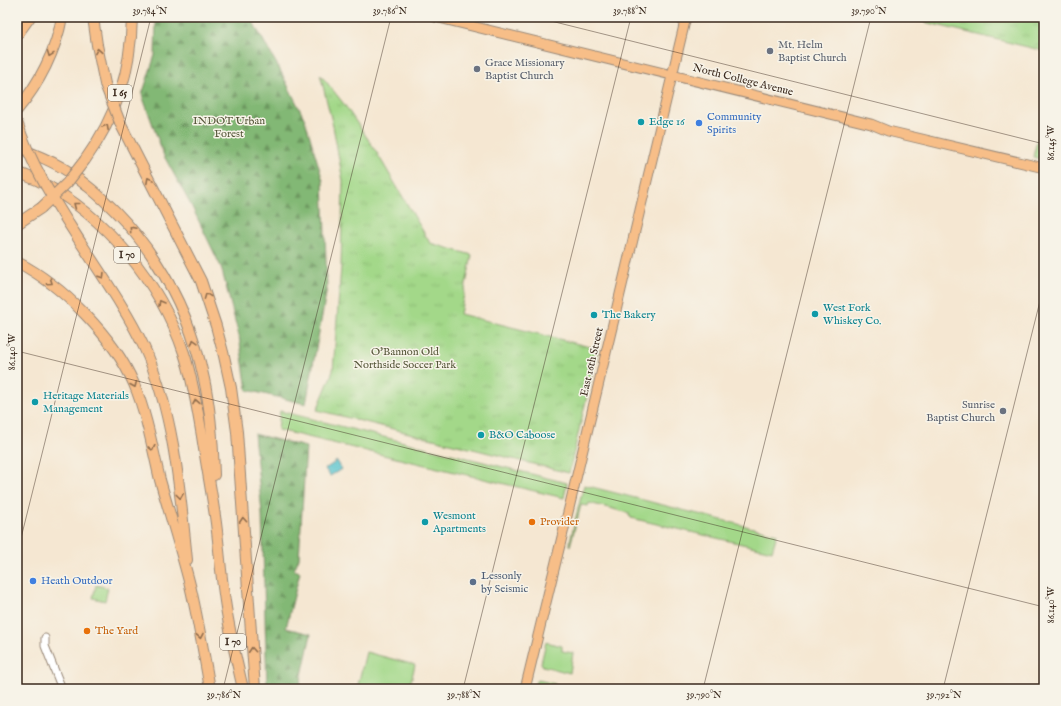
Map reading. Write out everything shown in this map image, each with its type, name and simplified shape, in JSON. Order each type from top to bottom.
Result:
[{"type":"highway","points":[[17,35],[30,17]]},
{"type":"highway","points":[[17,110],[31,92],[49,59],[56,41],[62,17]]},
{"type":"highway","points":[[93,17],[99,59],[105,84],[121,125],[201,281],[216,326],[231,388],[237,432],[255,689]]},
{"type":"highway","name":"I 65","points":[[17,224],[40,208],[67,183],[85,160],[106,128],[120,94],[128,61],[132,17]]},
{"type":"highway","points":[[17,122],[31,158],[49,192],[132,324],[153,369],[161,393],[176,466],[193,598],[210,689]]},
{"type":"highway","points":[[17,146],[65,170],[110,206],[145,245],[175,294],[188,325],[204,380],[212,428],[215,517]]},
{"type":"highway","name":"I 70","points":[[17,172],[39,181],[72,202],[95,220],[115,240],[148,282],[162,305],[184,352],[191,378],[200,426],[215,517],[224,596],[243,689]]},
{"type":"highway","points":[[17,262],[29,268],[60,290],[100,332],[122,361],[134,384],[142,410],[193,598]]},
{"type":"main road","name":"North College Avenue","points":[[435,17],[871,124],[888,131],[1044,168]]},
{"type":"main road","name":"East 16th Street","points":[[524,689],[570,504],[686,17]]},
{"type":"street","points":[[45,638],[45,646],[62,689]]},
{"type":"green space","name":"INDOT Urban Forest","points":[[156,17],[250,17],[279,68],[305,120],[323,181],[327,288],[306,404],[247,390],[239,336],[221,267],[192,207],[164,156],[142,95],[155,55]]},
{"type":"green space","points":[[913,17],[1044,17],[1044,51],[912,19]]},
{"type":"green space","name":"O'Bannon Old Northside Soccer Park","points":[[320,74],[344,104],[374,148],[430,243],[472,255],[460,314],[598,349],[569,473],[317,410],[333,371],[341,267],[343,181],[333,126]]},
{"type":"green space","points":[[1039,132],[1044,133],[1044,160],[1033,157]]},
{"type":"green space","points":[[280,411],[567,483],[564,498],[278,430]]},
{"type":"green space","points":[[254,434],[306,447],[299,558],[294,570],[300,572],[286,628],[311,634],[299,689],[267,689],[262,513]]},
{"type":"green space","points":[[584,485],[777,534],[772,551],[631,518],[629,513],[589,503],[588,506],[581,505],[570,546]]},
{"type":"green space","points":[[96,585],[108,588],[105,601],[93,598]]},
{"type":"green space","points":[[546,642],[562,646],[562,651],[573,653],[570,673],[543,666],[541,663]]},
{"type":"green space","points":[[366,652],[415,665],[409,689],[357,689]]},
{"type":"green space","points":[[538,680],[555,684],[554,689],[534,689],[536,681]]},
{"type":"water","points":[[337,461],[342,469],[330,476],[325,469]]},
{"type":"place","name":"Mt. Helm Baptist Church","points":[[770,51]]},
{"type":"place","name":"Grace Missionary Baptist Church","points":[[477,69]]},
{"type":"place","name":"Edge 16","points":[[641,122]]},
{"type":"place","name":"Community Spirits","points":[[699,123]]},
{"type":"place","name":"West Fork Whiskey Co.","points":[[815,314]]},
{"type":"place","name":"The Bakery","points":[[594,315]]},
{"type":"place","name":"Heritage Materials Management","points":[[35,402]]},
{"type":"place","name":"Sunrise Baptist Church","points":[[1003,411]]},
{"type":"place","name":"B&O Caboose","points":[[481,435]]},
{"type":"place","name":"Wesmont Apartments","points":[[425,522]]},
{"type":"place","name":"Provider","points":[[532,522]]},
{"type":"place","name":"Heath Outdoor","points":[[33,581]]},
{"type":"place","name":"Lessonly by Seismic","points":[[473,582]]},
{"type":"place","name":"The Yard","points":[[87,631]]}]
